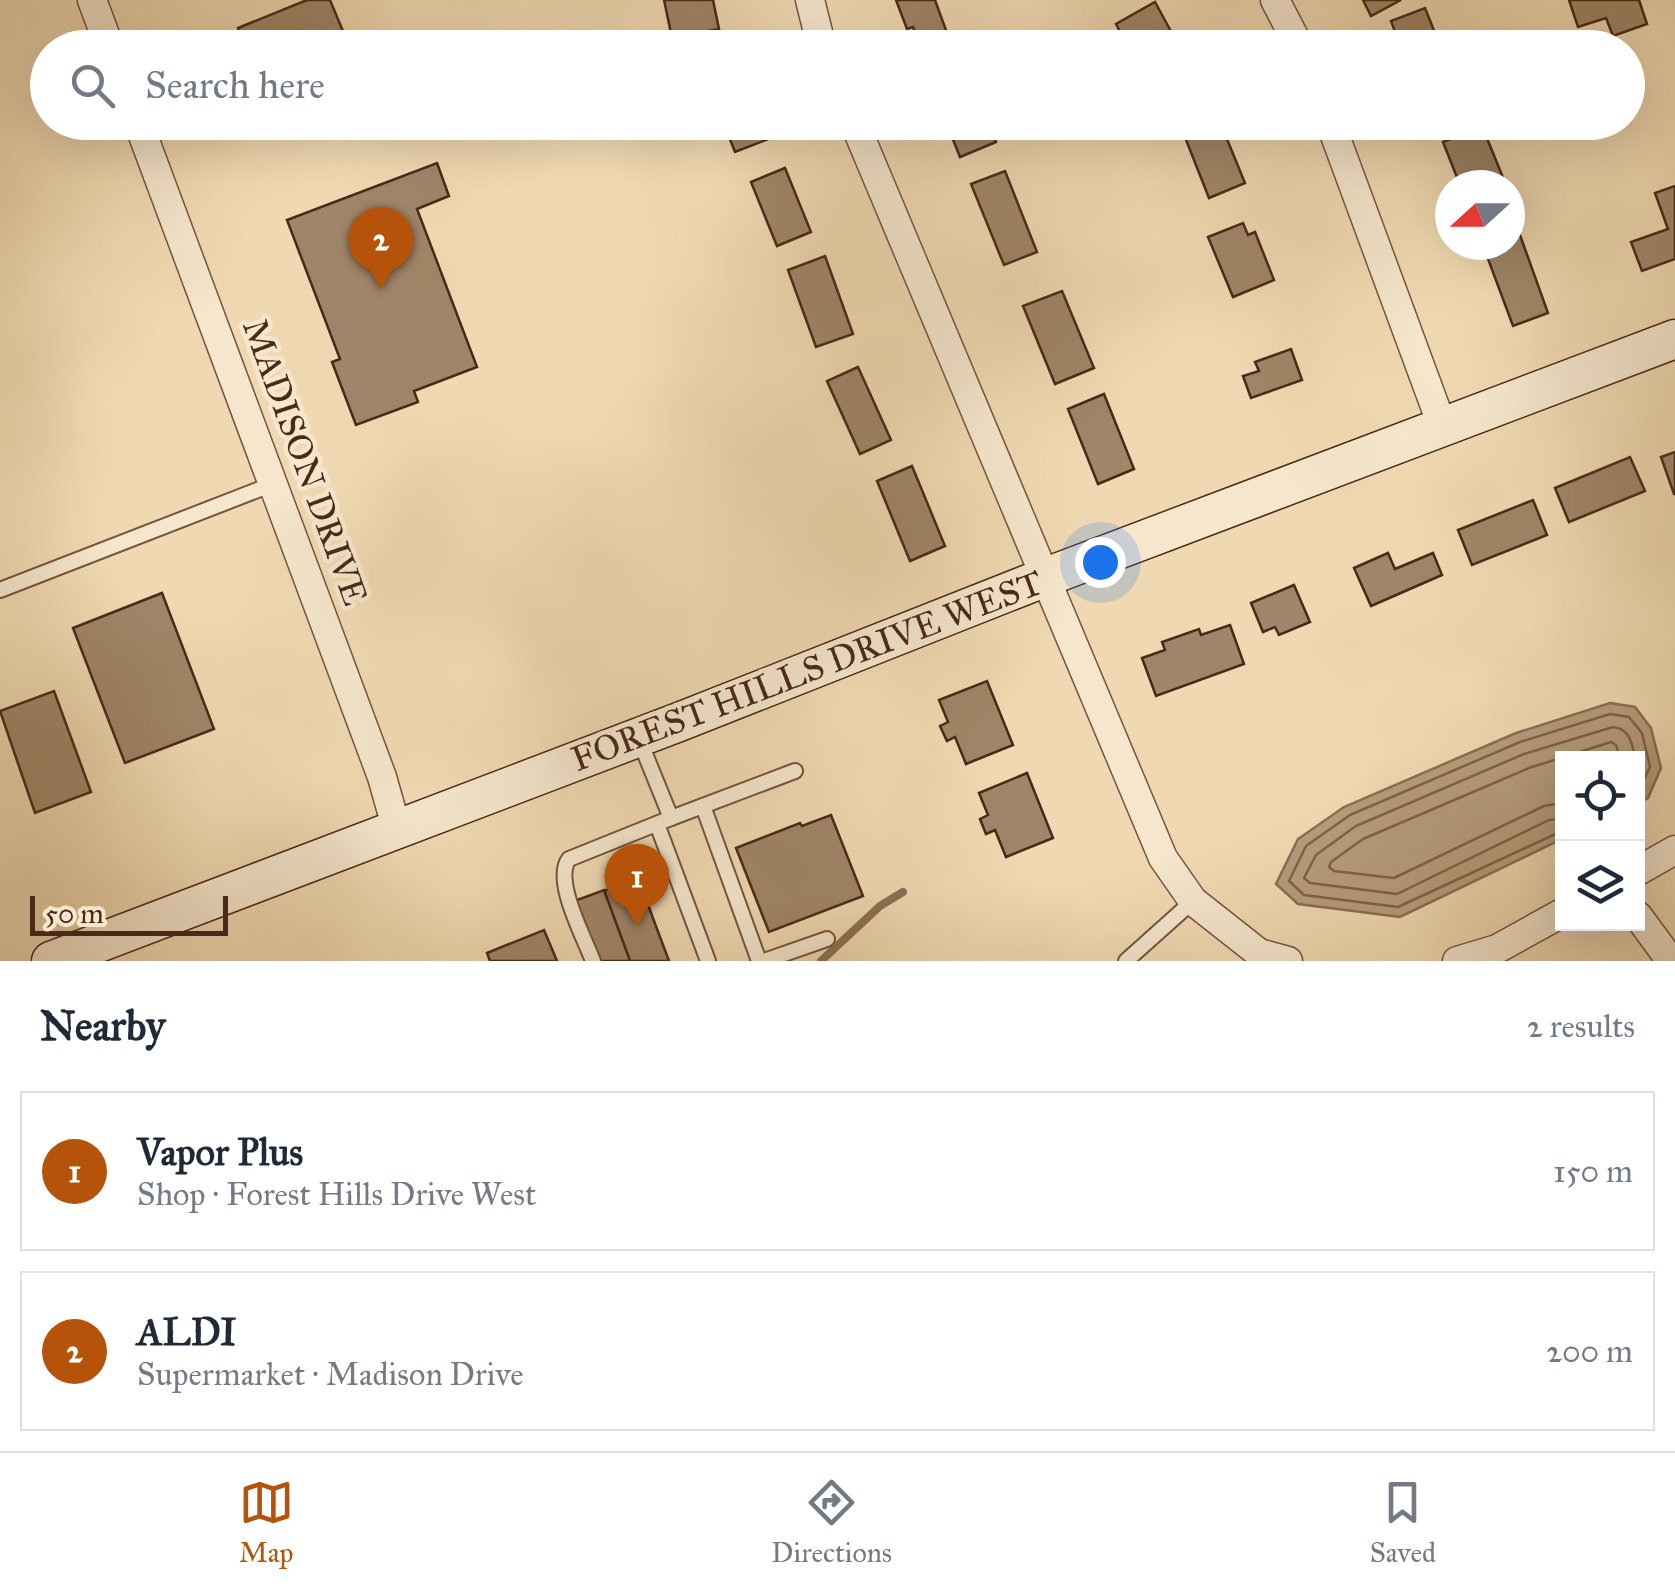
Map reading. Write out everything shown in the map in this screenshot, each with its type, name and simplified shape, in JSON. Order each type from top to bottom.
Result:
[{"type":"main road","name":"FOREST HILLS DRIVE WEST","points":[[60,960],[1046,577],[1675,339]]},
{"type":"street","points":[[92,0],[103,30]]},
{"type":"street","points":[[810,0],[818,30]]},
{"type":"street","points":[[1275,0],[1291,30]]},
{"type":"street","name":"MADISON DRIVE","points":[[145,140],[382,777],[398,830]]},
{"type":"street","points":[[862,140],[1163,858],[1193,900],[1259,953],[1288,961]]},
{"type":"street","points":[[1337,140],[1444,428]]},
{"type":"street","points":[[1645,867],[1675,850]]},
{"type":"street","points":[[1457,961],[1498,949],[1555,917]]},
{"type":"street","points":[[1645,926],[1671,961]]},
{"type":"lane","points":[[0,590],[273,484]]},
{"type":"lane","points":[[638,738],[708,961]]},
{"type":"lane","points":[[593,961],[563,884],[564,865],[569,859],[795,771]]},
{"type":"lane","points":[[704,806],[762,961],[827,939]]},
{"type":"lane","points":[[1126,961],[1193,900]]},
{"type":"water","points":[[1610,703],[1635,707],[1651,728],[1661,768],[1645,800],[1645,751],[1555,751],[1555,842],[1400,917],[1298,904],[1276,884],[1298,839],[1344,807],[1516,733]]},
{"type":"building","points":[[307,0],[330,0],[342,30],[239,30]]},
{"type":"building","points":[[664,0],[713,0],[719,29],[670,30]]},
{"type":"building","points":[[896,0],[935,0],[946,30],[907,29]]},
{"type":"building","points":[[1363,0],[1401,0],[1371,16]]},
{"type":"building","points":[[1569,0],[1639,0],[1647,24],[1630,30],[1611,30],[1606,18],[1578,27]]},
{"type":"building","points":[[1155,2],[1170,30],[1119,30],[1116,24]]},
{"type":"building","points":[[1425,8],[1434,30],[1394,30],[1391,21]]},
{"type":"building","points":[[730,140],[766,140],[735,152]]},
{"type":"building","points":[[953,140],[995,140],[996,142],[960,157]]},
{"type":"building","points":[[1186,140],[1227,140],[1245,183],[1209,198]]},
{"type":"building","points":[[1448,140],[1488,140],[1500,170],[1454,170],[1443,142]]},
{"type":"building","points":[[437,163],[449,196],[417,209],[477,367],[414,391],[418,402],[356,425],[332,362],[340,359],[287,220]]},
{"type":"building","points":[[785,168],[811,232],[777,246],[751,182]]},
{"type":"building","points":[[1005,171],[1037,252],[1004,265],[971,184]]},
{"type":"building","points":[[1675,186],[1675,259],[1642,271],[1631,242],[1668,229],[1655,193]]},
{"type":"building","points":[[1243,223],[1248,235],[1255,232],[1274,280],[1233,297],[1208,237]]},
{"type":"building","points":[[1525,249],[1548,313],[1513,326],[1488,260],[1525,260]]},
{"type":"building","points":[[825,256],[853,334],[816,347],[788,270]]},
{"type":"building","points":[[1062,291],[1094,368],[1055,384],[1023,306]]},
{"type":"building","points":[[1291,349],[1302,380],[1251,398],[1243,376],[1259,371],[1255,362]]},
{"type":"building","points":[[858,367],[891,440],[860,454],[827,381]]},
{"type":"building","points":[[1104,394],[1134,469],[1098,484],[1068,409]]},
{"type":"building","points":[[1675,452],[1675,494],[1674,494],[1661,457]]},
{"type":"building","points":[[1630,457],[1645,491],[1569,522],[1555,488]]},
{"type":"building","points":[[912,466],[945,546],[910,561],[877,481]]},
{"type":"building","points":[[1533,500],[1547,535],[1472,565],[1458,530]]},
{"type":"building","points":[[1388,553],[1395,569],[1433,553],[1442,575],[1371,606],[1354,568]]},
{"type":"building","points":[[1294,585],[1310,622],[1279,635],[1275,627],[1263,632],[1251,603]]},
{"type":"building","points":[[162,593],[214,729],[125,763],[73,628]]},
{"type":"building","points":[[1230,625],[1244,664],[1156,696],[1142,658],[1165,650],[1162,642],[1199,629],[1201,635]]},
{"type":"building","points":[[987,681],[1013,745],[966,764],[955,737],[947,741],[940,726],[948,722],[939,700]]},
{"type":"building","points":[[54,691],[91,792],[35,813],[0,711]]},
{"type":"building","points":[[1027,773],[1053,838],[1006,857],[995,830],[986,834],[980,819],[988,815],[979,793]]},
{"type":"building","points":[[831,815],[863,896],[769,932],[736,848]]},
{"type":"building","points":[[638,878],[669,961],[630,961],[604,891]]},
{"type":"building","points":[[604,890],[630,961],[591,961],[569,903]]},
{"type":"building","points":[[544,930],[557,961],[490,961],[487,953]]},
{"type":"waterway","points":[[821,961],[880,906],[903,892]]},
{"type":"place","name":"ALDI","points":[[381,289]]},
{"type":"place","name":"Vapor Plus","points":[[637,926]]}]
